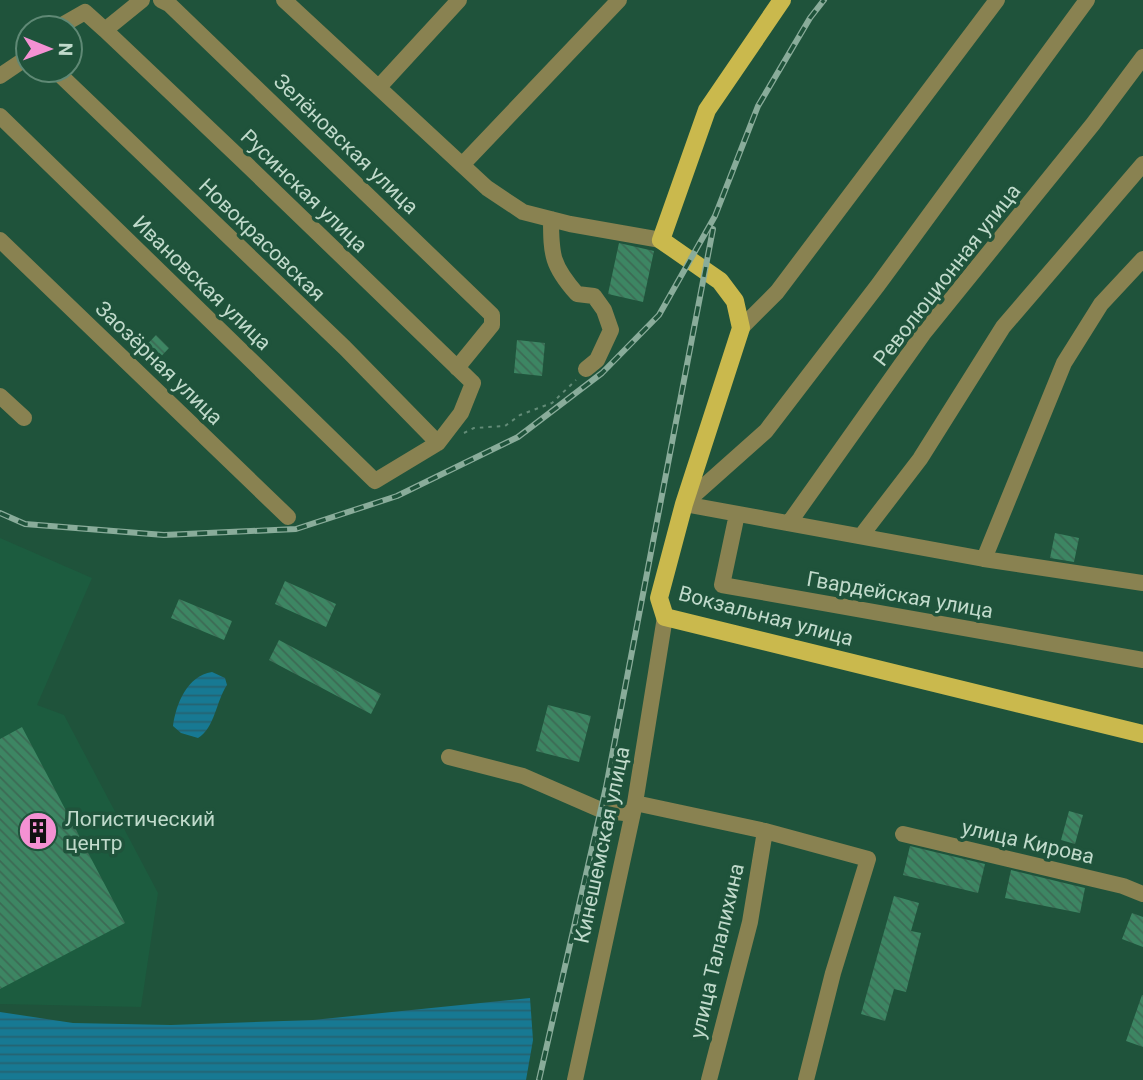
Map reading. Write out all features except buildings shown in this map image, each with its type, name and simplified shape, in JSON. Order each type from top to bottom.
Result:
[{"type":"main road","points":[[741,328],[735,301],[720,281],[661,240],[707,110],[782,0]]},
{"type":"main road","name":"Вокзальная улица","points":[[741,328],[684,504],[659,598],[665,617],[1143,734]]},
{"type":"street","points":[[105,30],[142,0]]},
{"type":"street","name":"Зелёновская улица","points":[[161,0],[169,4],[237,68],[492,314],[492,325],[457,368]]},
{"type":"street","points":[[379,87],[459,0]]},
{"type":"street","points":[[462,164],[619,0]]},
{"type":"street","points":[[741,328],[777,292],[997,0]]},
{"type":"street","points":[[684,504],[766,431],[878,285],[1087,0]]},
{"type":"street","points":[[294,3],[379,87],[488,188],[523,212],[661,240]]},
{"type":"street","name":"Русинская улица","points":[[82,14],[85,12],[105,30],[242,159],[473,383],[461,414],[438,443]]},
{"type":"street","name":"Революционная улица","points":[[789,523],[923,334],[1093,124],[1143,57]]},
{"type":"street","points":[[0,76],[14,64]]},
{"type":"street","name":"Новокрасовская","points":[[70,84],[345,348],[438,443]]},
{"type":"street","name":"Ивановская улица","points":[[0,116],[375,481],[438,443]]},
{"type":"street","points":[[861,536],[920,459],[1003,327],[1143,164]]},
{"type":"street","points":[[551,219],[551,252],[562,276],[577,293],[594,296],[604,310],[611,330],[597,360],[586,369]]},
{"type":"street","name":"Заозёрная улица","points":[[0,240],[288,517]]},
{"type":"street","points":[[984,559],[1063,363],[1101,304],[1143,259]]},
{"type":"street","points":[[0,396],[24,418]]},
{"type":"street","points":[[684,504],[984,559],[1143,583]]},
{"type":"street","name":"Гвардейская улица","points":[[737,514],[722,585],[1143,660]]},
{"type":"street","name":"Кинешемская улица","points":[[575,1080],[634,809],[665,617]]},
{"type":"street","points":[[449,757],[523,776],[601,810],[634,809],[765,831],[868,859],[833,973],[806,1080]]},
{"type":"street","name":"улица Талалихина","points":[[709,1080],[750,922],[765,831]]},
{"type":"street","name":"улица Кирова","points":[[903,834],[1123,886],[1143,894]]},
{"type":"path","points":[[463,434],[474,428],[505,426],[520,415],[552,403],[586,369]]},
{"type":"shaded area","points":[[0,538],[92,578],[37,705],[64,715],[158,893],[141,1007],[0,1004]]},
{"type":"water","points":[[212,672],[225,678],[227,685],[212,721],[198,738],[181,733],[173,726],[184,692],[196,679]]},
{"type":"water","points":[[530,998],[533,1040],[526,1080],[0,1080],[0,1012],[73,1023],[171,1025],[313,1020]]},
{"type":"railway","points":[[0,513],[25,524],[164,535],[296,529],[397,496],[518,437],[602,373],[659,315],[715,216],[758,106],[810,18],[824,0]]},
{"type":"railway","points":[[539,1080],[606,787],[713,229]]},
{"type":"place","name":"Логистический центр","points":[[38,831]]}]
